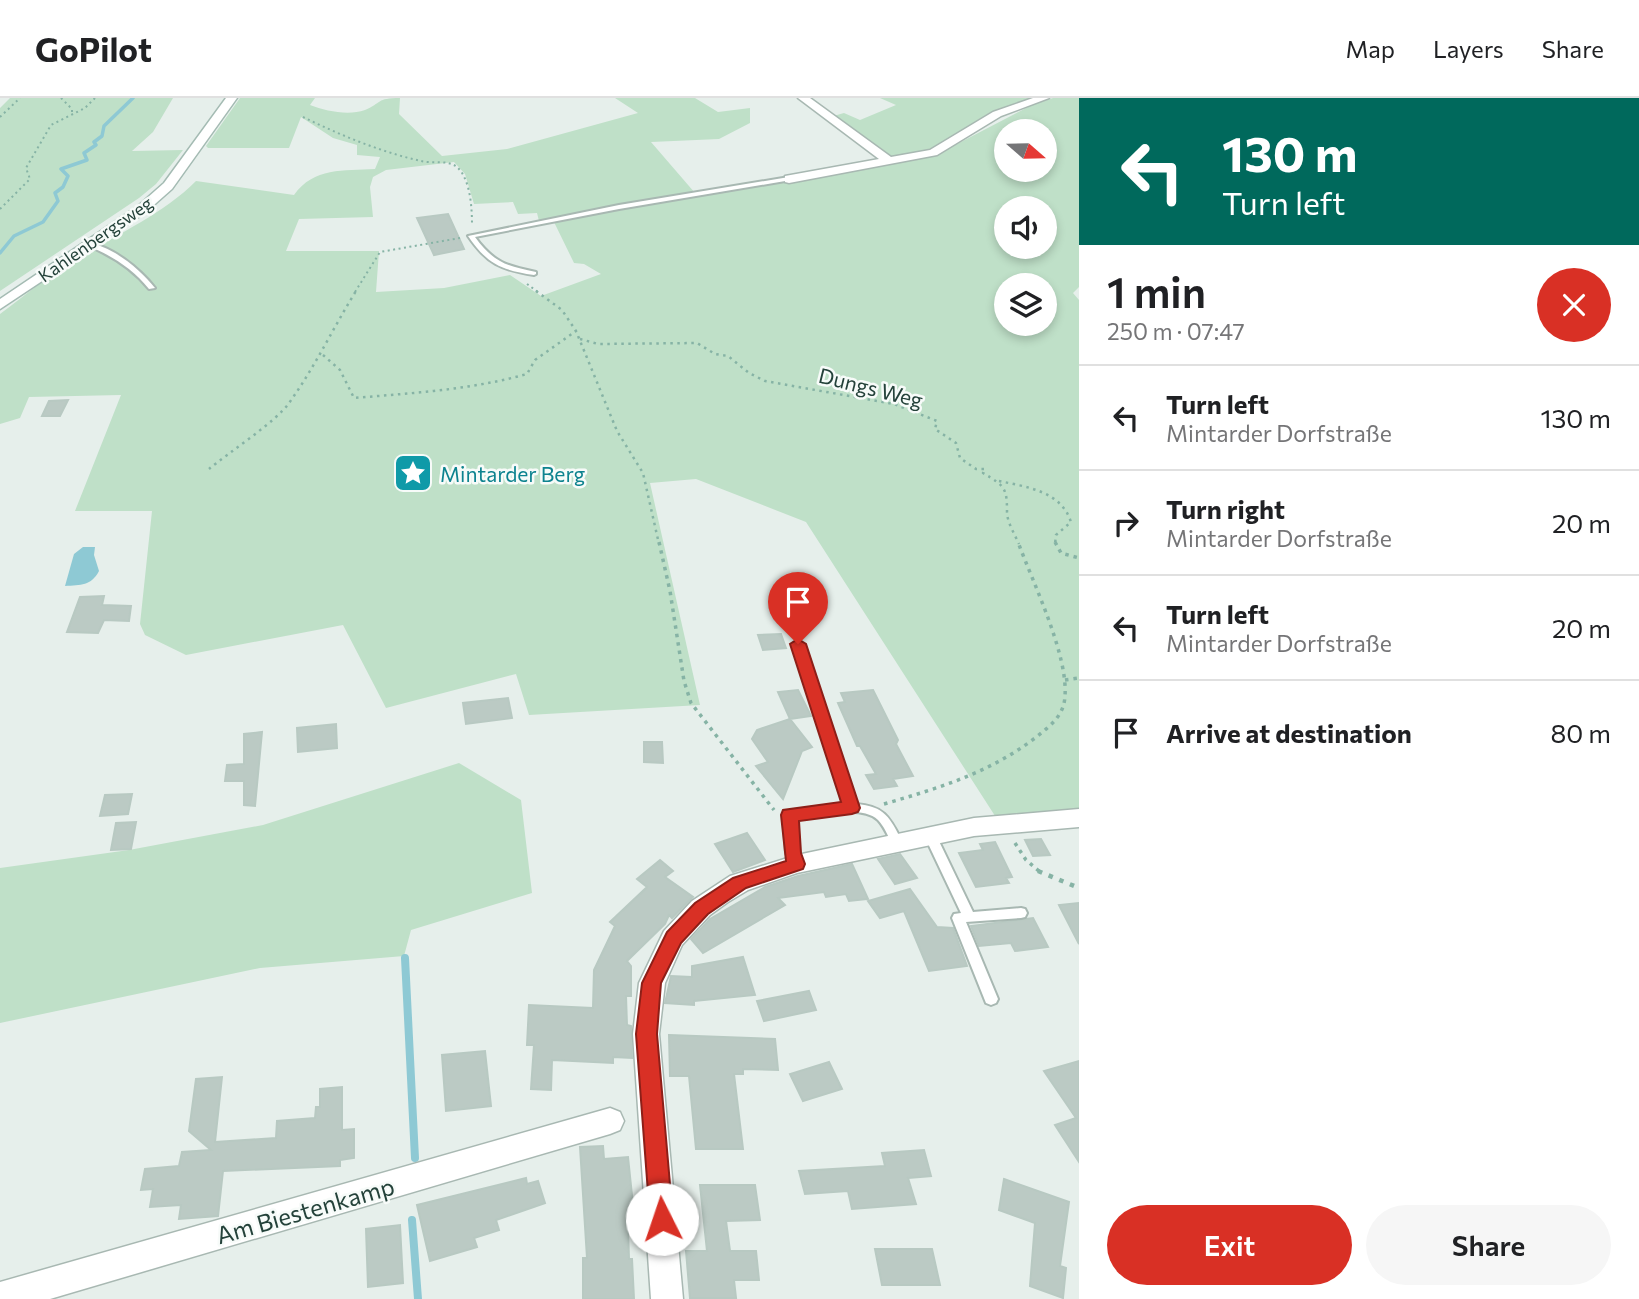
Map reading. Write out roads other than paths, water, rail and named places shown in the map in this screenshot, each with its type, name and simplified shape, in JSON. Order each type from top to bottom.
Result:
[{"type":"street","name":"Kahlenbergsweg","points":[[0,305],[142,209],[168,186],[232,98]]},
{"type":"street","points":[[803,98],[888,160]]},
{"type":"street","points":[[789,179],[933,153],[997,114],[1044,98]]},
{"type":"street","points":[[667,1299],[646,1034],[652,983],[674,938],[701,908],[739,883],[796,864],[930,835],[1007,824],[1079,818]]},
{"type":"street","name":"Am Biestenkamp","points":[[0,1298],[610,1121]]},
{"type":"lane","points":[[534,273],[505,269],[485,257],[471,236],[619,207],[789,179]]},
{"type":"lane","points":[[88,244],[106,250],[130,266],[151,288]]},
{"type":"lane","points":[[798,644],[852,808]]},
{"type":"lane","points":[[796,864],[792,853],[789,815],[852,808],[869,809],[882,816],[896,841]]},
{"type":"lane","points":[[930,835],[969,917]]},
{"type":"lane","points":[[991,999],[958,918],[1021,913]]},
{"type":"water","points":[[83,547],[95,547],[94,555],[99,571],[89,582],[65,586],[74,554]]},
{"type":"waterway","points":[[0,253],[14,236],[43,222],[58,201],[55,193],[63,187],[68,176],[61,169],[87,160],[84,153],[96,145],[94,142],[102,136],[104,126],[133,98]]},
{"type":"waterway","points":[[405,958],[415,1158]]},
{"type":"waterway","points":[[412,1220],[418,1299]]},
{"type":"place","name":"Mintarder Berg","points":[[413,473]]}]
